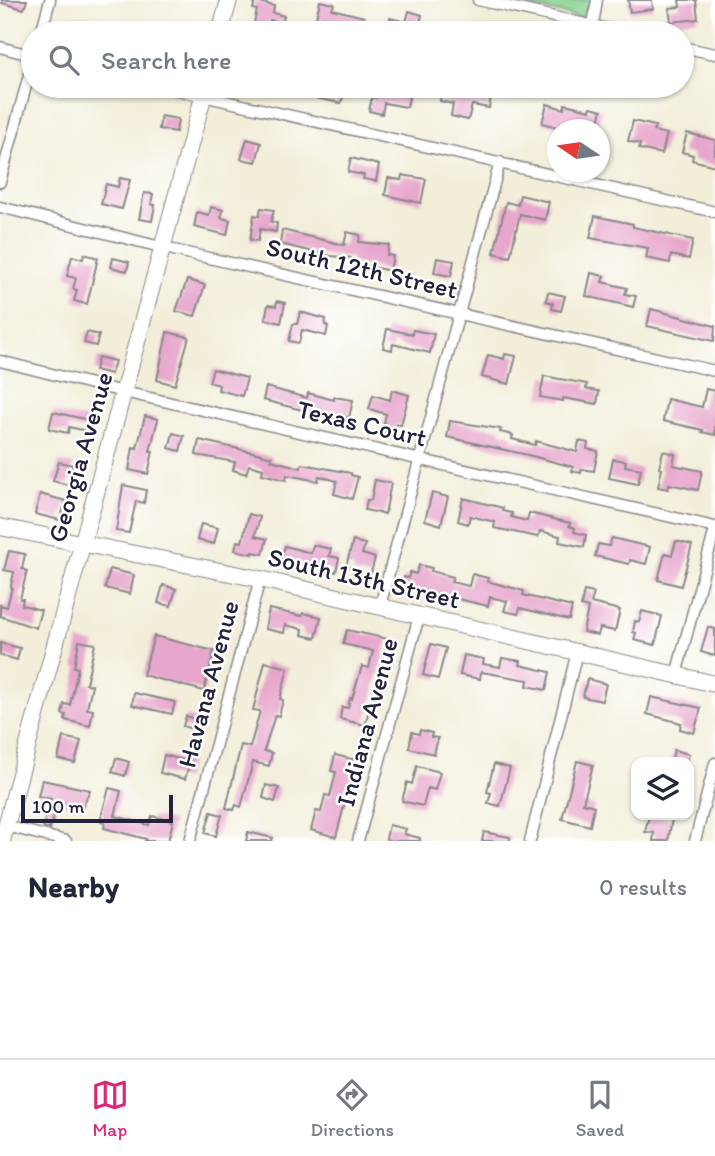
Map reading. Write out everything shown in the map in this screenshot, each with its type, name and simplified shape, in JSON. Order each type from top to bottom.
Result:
[{"type":"street","points":[[44,21],[50,0]]},
{"type":"street","points":[[223,21],[229,0]]},
{"type":"street","points":[[478,0],[575,21]]},
{"type":"street","points":[[594,21],[597,0]]},
{"type":"street","points":[[0,47],[21,54]]},
{"type":"street","points":[[694,50],[715,54]]},
{"type":"street","points":[[0,182],[22,98]]},
{"type":"street","name":"Georgia Avenue","points":[[4,833],[202,98]]},
{"type":"street","points":[[233,98],[715,212]]},
{"type":"street","points":[[380,606],[500,162]]},
{"type":"street","name":"South 12th Street","points":[[0,207],[163,247],[715,371]]},
{"type":"street","name":"Texas Court","points":[[0,361],[715,528]]},
{"type":"street","name":"South 13th Street","points":[[0,527],[260,579],[715,684]]},
{"type":"street","points":[[676,675],[715,528]]},
{"type":"street","name":"Havana Avenue","points":[[190,841],[260,579]]},
{"type":"street","name":"Indiana Avenue","points":[[358,841],[419,616]]},
{"type":"street","points":[[530,841],[577,652]]},
{"type":"street","points":[[695,841],[715,762]]},
{"type":"street","points":[[4,833],[66,841]]},
{"type":"green space","points":[[499,0],[591,0],[590,11],[581,18]]},
{"type":"building","points":[[2,0],[27,0],[24,9],[2,3]]},
{"type":"building","points":[[628,0],[652,0],[653,9],[630,12]]},
{"type":"building","points":[[679,0],[696,0],[698,19],[671,21],[669,8],[680,7]]},
{"type":"building","points":[[255,1],[274,6],[273,13],[284,16],[283,21],[254,21],[257,10],[253,9]]},
{"type":"building","points":[[320,1],[334,4],[332,9],[364,17],[363,21],[316,19]]},
{"type":"building","points":[[409,11],[422,15],[420,21],[406,21]]},
{"type":"building","points":[[315,98],[342,98],[341,103]]},
{"type":"building","points":[[372,98],[409,98],[407,107],[384,103],[382,114],[369,111]]},
{"type":"building","points":[[441,98],[491,98],[489,108],[472,105],[468,120],[451,116],[453,104],[440,101]]},
{"type":"building","points":[[547,104],[564,109],[565,104],[602,110],[600,119],[547,119],[547,124],[542,123]]},
{"type":"building","points":[[161,116],[178,119],[176,132],[159,129]]},
{"type":"building","points":[[633,121],[655,126],[653,131],[667,134],[662,154],[639,149],[640,144],[628,141]]},
{"type":"building","points":[[687,133],[715,140],[715,166],[692,160],[693,155],[682,152]]},
{"type":"building","points":[[247,139],[261,143],[256,162],[241,159]]},
{"type":"building","points":[[351,158],[379,165],[376,181],[348,172]]},
{"type":"building","points":[[402,175],[426,179],[421,203],[385,195],[388,178],[401,180]]},
{"type":"building","points":[[120,178],[130,180],[122,209],[101,204],[106,184],[118,187]]},
{"type":"building","points":[[144,193],[153,194],[151,204],[155,205],[152,221],[139,219]]},
{"type":"building","points":[[520,195],[549,202],[545,220],[520,214],[510,257],[494,253],[506,202],[518,205]]},
{"type":"building","points":[[211,207],[223,210],[221,218],[230,220],[227,235],[194,227],[197,212],[209,215]]},
{"type":"building","points":[[261,208],[274,210],[271,222],[277,223],[276,232],[260,229],[258,241],[250,240],[254,215],[259,216]]},
{"type":"building","points":[[595,216],[693,240],[689,259],[671,255],[670,263],[646,258],[648,248],[590,238]]},
{"type":"building","points":[[282,230],[344,245],[347,232],[360,235],[359,242],[389,245],[387,255],[393,256],[390,271],[350,262],[351,258],[280,244]]},
{"type":"building","points":[[84,254],[98,258],[87,304],[74,301],[76,278],[67,276],[72,256],[83,259]]},
{"type":"building","points":[[113,258],[129,262],[127,271],[111,267]]},
{"type":"building","points":[[437,258],[454,261],[451,276],[434,273]]},
{"type":"building","points":[[591,273],[604,276],[602,282],[627,288],[625,294],[636,296],[633,307],[586,296]]},
{"type":"building","points":[[187,280],[205,285],[195,316],[176,311]]},
{"type":"building","points":[[548,292],[565,296],[561,311],[552,309],[553,303],[546,301]]},
{"type":"building","points":[[277,301],[285,303],[281,323],[265,319],[268,305],[276,306]]},
{"type":"building","points":[[651,309],[715,326],[714,341],[647,326]]},
{"type":"building","points":[[300,312],[326,319],[326,336],[302,330],[299,343],[289,341],[293,324],[297,324]]},
{"type":"building","points":[[387,329],[412,334],[413,330],[434,334],[430,353],[393,344],[392,350],[383,348]]},
{"type":"building","points":[[87,332],[99,335],[96,346],[84,343]]},
{"type":"building","points":[[167,332],[189,337],[175,385],[157,380]]},
{"type":"building","points":[[505,354],[516,356],[509,384],[482,377],[488,355],[504,359]]},
{"type":"building","points":[[98,357],[115,361],[111,374],[95,370]]},
{"type":"building","points":[[213,369],[247,378],[242,396],[218,390],[219,385],[209,382]]},
{"type":"building","points":[[544,376],[587,384],[586,389],[599,391],[597,404],[540,397]]},
{"type":"building","points":[[266,387],[307,398],[308,393],[334,400],[334,397],[353,400],[349,418],[338,415],[337,419],[263,400]]},
{"type":"building","points":[[706,389],[715,391],[715,435],[663,421],[667,399],[702,407]]},
{"type":"building","points":[[392,390],[409,395],[401,425],[396,424],[393,435],[382,432],[386,414],[369,409],[373,395],[390,400]]},
{"type":"building","points":[[53,412],[89,420],[87,431],[69,427],[68,433],[49,429]]},
{"type":"building","points":[[145,416],[158,419],[150,451],[153,451],[148,474],[129,470],[133,447],[137,448]]},
{"type":"building","points":[[450,421],[501,429],[500,432],[513,435],[512,439],[535,445],[536,441],[577,452],[579,441],[588,443],[587,449],[598,451],[594,471],[572,471],[573,467],[447,437]]},
{"type":"building","points":[[173,433],[184,436],[180,451],[169,448]]},
{"type":"building","points":[[199,440],[272,457],[271,460],[301,468],[302,464],[351,473],[358,477],[352,499],[334,494],[337,481],[319,476],[318,481],[287,475],[286,480],[262,474],[263,469],[249,465],[246,474],[233,470],[235,462],[196,455]]},
{"type":"building","points":[[663,451],[675,454],[673,465],[702,471],[698,490],[669,484],[668,489],[658,487]]},
{"type":"building","points":[[613,459],[626,461],[625,466],[641,469],[638,484],[609,478]]},
{"type":"building","points":[[59,462],[73,465],[68,485],[53,481]]},
{"type":"building","points":[[375,480],[391,483],[385,514],[365,510],[367,500],[371,500]]},
{"type":"building","points":[[123,485],[146,490],[144,503],[136,501],[129,533],[116,531]]},
{"type":"building","points":[[432,493],[448,497],[441,525],[425,520]]},
{"type":"building","points":[[40,494],[66,501],[60,520],[35,514]]},
{"type":"building","points":[[463,498],[503,508],[502,511],[512,513],[511,517],[527,521],[529,513],[570,523],[569,526],[575,528],[574,532],[586,535],[584,547],[559,542],[560,536],[540,531],[538,537],[494,528],[495,522],[470,516],[468,524],[458,521]]},
{"type":"building","points":[[249,514],[260,517],[255,536],[267,539],[263,554],[235,550],[237,541],[242,542]]},
{"type":"building","points":[[201,524],[218,528],[214,544],[197,540]]},
{"type":"building","points":[[612,538],[650,547],[646,564],[630,560],[629,564],[595,556],[598,544],[609,546]]},
{"type":"building","points":[[353,541],[365,544],[362,554],[375,558],[370,576],[353,572],[354,568],[346,566]]},
{"type":"building","points":[[676,541],[692,545],[681,586],[658,580],[665,553],[672,555]]},
{"type":"building","points":[[313,545],[331,549],[329,556],[339,558],[336,572],[281,559],[285,546],[311,553]]},
{"type":"building","points":[[9,551],[25,554],[22,569],[27,571],[20,599],[23,599],[22,605],[41,610],[36,628],[0,616],[0,605],[7,607],[12,587],[14,572],[4,570]]},
{"type":"building","points":[[419,565],[453,577],[451,582],[469,586],[472,574],[524,591],[523,595],[572,607],[569,620],[520,608],[518,614],[504,611],[507,601],[490,597],[488,606],[402,586],[404,577],[408,578],[410,572],[416,574]]},
{"type":"building","points":[[110,569],[134,575],[130,594],[105,588]]},
{"type":"building","points":[[163,585],[176,589],[171,606],[158,603]]},
{"type":"building","points":[[584,591],[594,593],[591,603],[620,610],[615,631],[600,628],[598,635],[583,632],[588,608],[581,606]]},
{"type":"building","points":[[269,609],[321,617],[316,638],[302,635],[303,629],[285,625],[284,633],[265,629]]},
{"type":"building","points":[[642,611],[662,616],[655,645],[634,640],[635,621],[639,622]]},
{"type":"building","points":[[708,627],[715,629],[715,656],[701,652]]},
{"type":"building","points":[[347,630],[388,639],[365,725],[340,719],[342,707],[348,708],[350,698],[352,699],[362,666],[369,668],[373,651],[343,644]]},
{"type":"building","points":[[154,636],[214,651],[204,691],[143,675]]},
{"type":"building","points":[[79,641],[95,644],[86,684],[92,685],[87,709],[93,710],[90,726],[65,720],[66,715],[62,714],[64,704],[70,705],[78,668],[74,667]]},
{"type":"building","points":[[0,643],[20,648],[17,660],[0,655]]},
{"type":"building","points":[[431,644],[446,648],[438,679],[423,675]]},
{"type":"building","points":[[464,655],[484,659],[483,664],[500,667],[502,658],[521,661],[520,665],[550,672],[546,690],[527,686],[528,680],[481,672],[480,679],[460,675]]},
{"type":"building","points":[[265,662],[288,668],[280,699],[283,700],[279,716],[275,715],[264,751],[272,753],[269,766],[253,762],[241,807],[236,805],[234,810],[226,808],[241,745],[250,747],[260,711],[253,710]]},
{"type":"building","points":[[587,679],[606,684],[602,701],[583,697]]},
{"type":"building","points":[[134,693],[175,702],[172,714],[132,705]]},
{"type":"building","points":[[651,697],[701,708],[694,733],[680,729],[681,723],[647,714]]},
{"type":"building","points":[[186,716],[202,721],[199,731],[183,726]]},
{"type":"building","points":[[420,730],[432,733],[431,737],[438,738],[434,754],[409,748],[412,732],[419,734]]},
{"type":"building","points":[[63,737],[81,741],[75,763],[58,759]]},
{"type":"building","points":[[674,750],[689,754],[688,757],[672,757]]},
{"type":"building","points":[[164,755],[190,762],[185,779],[160,773]]},
{"type":"building","points":[[335,755],[356,760],[336,837],[311,830],[316,811],[321,812],[325,795],[330,796],[336,772],[331,771]]},
{"type":"building","points":[[116,758],[129,762],[125,776],[112,772]]},
{"type":"building","points":[[577,761],[593,765],[583,803],[594,806],[590,826],[562,819]]},
{"type":"building","points":[[494,764],[510,768],[500,806],[488,803],[491,793],[487,792]]},
{"type":"building","points":[[417,766],[440,772],[435,790],[428,788],[423,806],[402,801],[407,782],[412,784]]},
{"type":"building","points":[[42,780],[90,790],[82,808],[58,802],[50,829],[43,827],[51,799],[38,796]]},
{"type":"building","points":[[266,785],[279,788],[275,802],[263,798]]},
{"type":"building","points":[[109,788],[121,791],[115,816],[149,825],[152,816],[173,821],[168,841],[145,841],[146,839],[104,828],[105,822],[100,821]]},
{"type":"building","points":[[211,812],[222,815],[216,836],[205,833]]},
{"type":"building","points":[[648,820],[672,820],[668,841],[653,841],[654,833],[645,832]]},
{"type":"building","points":[[389,825],[406,829],[404,834],[420,838],[420,841],[386,839]]},
{"type":"building","points":[[248,832],[273,838],[272,841],[246,841]]},
{"type":"building","points":[[484,832],[510,837],[510,841],[482,841]]}]
